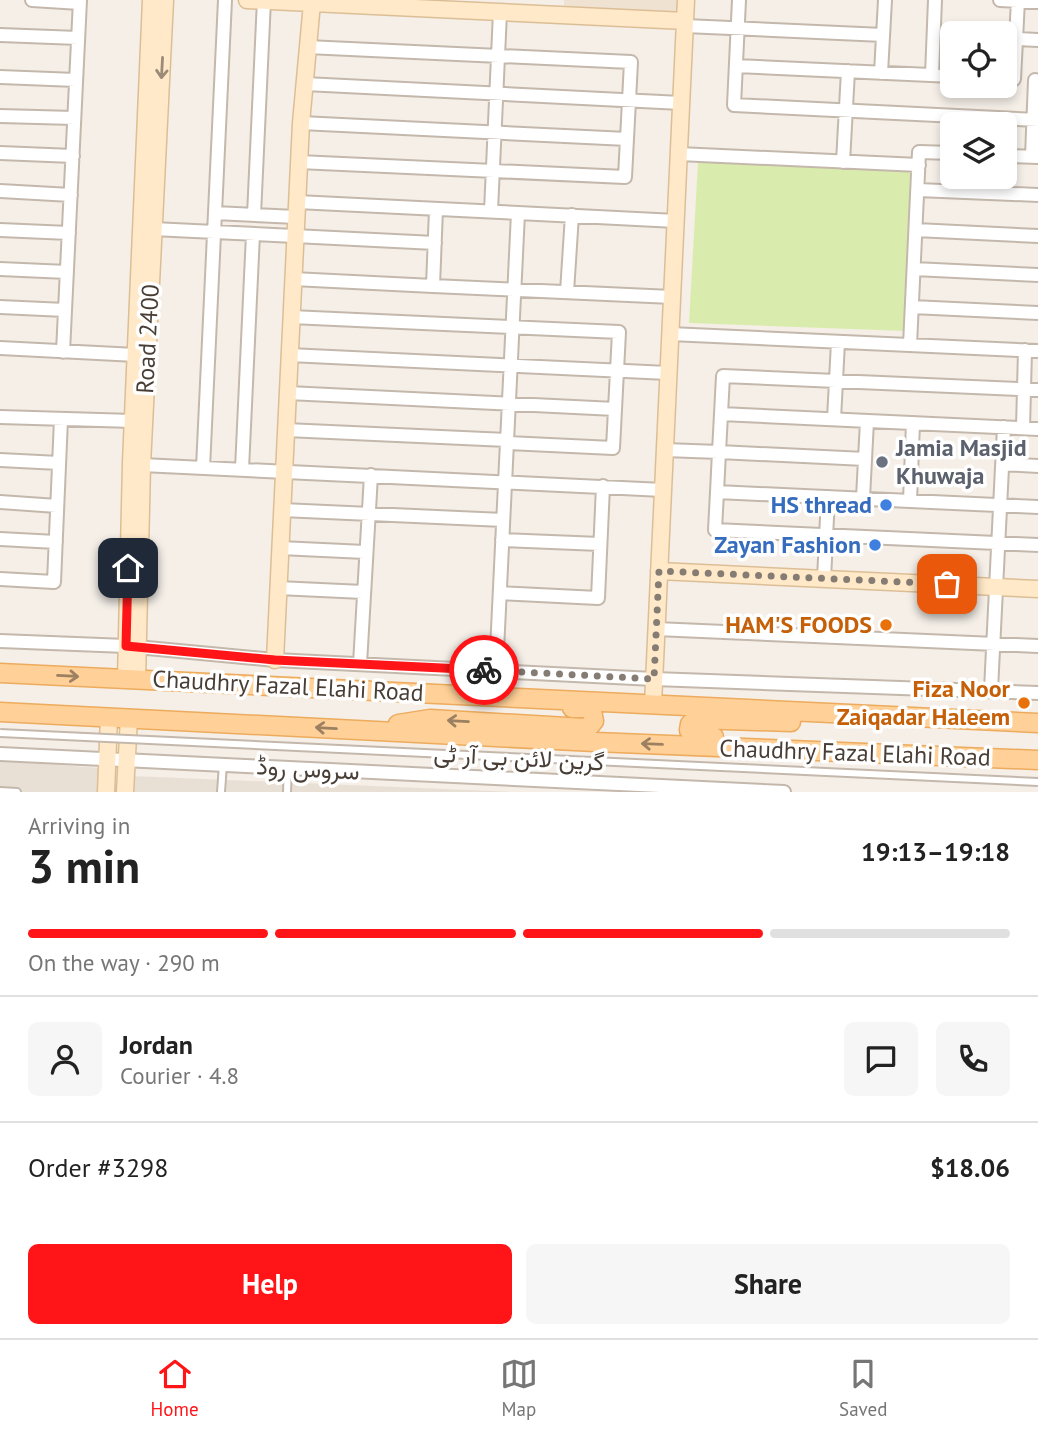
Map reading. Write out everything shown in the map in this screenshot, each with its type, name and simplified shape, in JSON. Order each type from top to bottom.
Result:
[{"type":"main road","name":"Chaudhry Fazal Elahi Road","points":[[0,673],[1038,723]]},
{"type":"main road","points":[[363,730],[430,719],[584,728],[594,721],[592,711],[586,708],[455,701],[405,692]]},
{"type":"main road","name":"Chaudhry Fazal Elahi Road","points":[[0,712],[1038,760]]},
{"type":"main road","points":[[908,755],[867,745],[695,736],[689,727],[696,719],[861,725],[924,717]]},
{"type":"street","points":[[32,0],[80,1],[63,352]]},
{"type":"street","name":"Road 2400","points":[[131,679],[133,421],[151,0]]},
{"type":"street","name":"Road 2400","points":[[131,647],[165,0]]},
{"type":"street","points":[[203,467],[225,0]]},
{"type":"street","points":[[247,0],[883,35]]},
{"type":"street","points":[[254,215],[264,0]]},
{"type":"street","points":[[653,704],[686,0]]},
{"type":"street","points":[[739,0],[734,105],[1036,119]]},
{"type":"street","points":[[881,73],[885,0]]},
{"type":"street","points":[[932,75],[935,0]]},
{"type":"street","points":[[1000,0],[1038,2]]},
{"type":"street","points":[[1018,0],[1017,39],[1038,40]]},
{"type":"street","points":[[275,660],[300,123],[312,2]]},
{"type":"street","points":[[491,211],[500,12]]},
{"type":"street","points":[[0,35],[78,38]]},
{"type":"street","points":[[299,162],[625,177],[631,62],[307,47]]},
{"type":"street","points":[[736,66],[940,75]]},
{"type":"street","points":[[843,162],[848,71]]},
{"type":"street","points":[[0,77],[76,80]]},
{"type":"street","points":[[1017,79],[1037,80],[1035,157],[1017,156]]},
{"type":"street","points":[[305,84],[681,103]]},
{"type":"street","points":[[0,116],[74,118]]},
{"type":"street","points":[[300,123],[627,139]]},
{"type":"street","points":[[910,345],[919,152],[940,153]]},
{"type":"street","points":[[0,153],[72,156]]},
{"type":"street","points":[[679,154],[919,165]]},
{"type":"street","points":[[918,190],[1038,195]]},
{"type":"street","points":[[0,191],[71,195]]},
{"type":"street","points":[[215,214],[254,215],[296,210],[436,209],[676,220]]},
{"type":"street","points":[[433,286],[436,209]]},
{"type":"street","points":[[496,671],[518,213]]},
{"type":"street","points":[[568,292],[572,215]]},
{"type":"street","points":[[153,229],[435,243]]},
{"type":"street","points":[[0,230],[69,233]]},
{"type":"street","points":[[916,230],[1038,236]]},
{"type":"street","points":[[242,469],[253,234]]},
{"type":"street","points":[[0,269],[67,272]]},
{"type":"street","points":[[914,269],[1038,275]]},
{"type":"street","points":[[293,279],[672,297]]},
{"type":"street","points":[[0,307],[65,310]]},
{"type":"street","points":[[912,307],[1038,313]]},
{"type":"street","points":[[286,430],[613,448],[619,332],[291,317]]},
{"type":"street","points":[[670,334],[1032,351],[1031,390],[1023,428]]},
{"type":"street","points":[[834,419],[838,342]]},
{"type":"street","points":[[0,348],[136,355]]},
{"type":"street","points":[[289,355],[668,373]]},
{"type":"street","points":[[1031,390],[723,376],[715,530],[1038,545]]},
{"type":"street","points":[[288,393],[615,409]]},
{"type":"street","points":[[721,414],[1038,429]]},
{"type":"street","points":[[0,417],[133,421]]},
{"type":"street","points":[[0,579],[54,582],[61,419]]},
{"type":"street","points":[[863,498],[867,421]]},
{"type":"street","points":[[910,501],[913,423]]},
{"type":"street","points":[[991,690],[1004,427]]},
{"type":"street","points":[[665,450],[865,459]]},
{"type":"street","points":[[0,460],[59,463]]},
{"type":"street","points":[[1003,464],[1038,466]]},
{"type":"street","points":[[142,465],[663,489]]},
{"type":"street","points":[[360,664],[371,475]]},
{"type":"street","points":[[500,593],[598,598],[603,486]]},
{"type":"street","points":[[717,492],[1038,507]]},
{"type":"street","points":[[824,579],[828,497]]},
{"type":"street","points":[[0,502],[57,506]]},
{"type":"street","points":[[282,510],[503,520]]},
{"type":"street","points":[[0,540],[56,542]]},
{"type":"street","points":[[502,540],[600,544]]},
{"type":"street","points":[[280,548],[365,552]]},
{"type":"street","points":[[659,571],[1038,589]]},
{"type":"street","points":[[278,588],[363,592]]},
{"type":"street","points":[[656,629],[1038,646]]},
{"type":"street","points":[[0,641],[131,647],[275,660],[654,679],[1038,693]]},
{"type":"street","points":[[106,792],[109,717]]},
{"type":"street","points":[[125,792],[129,718]]},
{"type":"street","name":"سروس روڈ","points":[[0,754],[632,788],[784,792]]},
{"type":"lane","name":"گرین لائن بی آر ٹی","points":[[0,733],[1038,782]]},
{"type":"lane","points":[[221,792],[223,764]]},
{"type":"lane","points":[[287,792],[288,768]]},
{"type":"lane","points":[[0,791],[16,792]]},
{"type":"shaded area","points":[[564,0],[686,0],[685,21],[564,15]]},
{"type":"shaded area","points":[[0,761],[101,768],[100,792],[0,792]]},
{"type":"shaded area","points":[[132,776],[513,792],[131,792]]},
{"type":"green space","points":[[698,162],[910,171],[906,331],[689,323]]},
{"type":"way so far","points":[[484,670],[654,679],[659,571],[947,584]]},
{"type":"place","name":"Jamia Masjid Khuwaja","points":[[882,462]]},
{"type":"place","name":"HS thread","points":[[886,505]]},
{"type":"place","name":"Zayan Fashion","points":[[875,545]]},
{"type":"place","name":"HAM'S FOODS","points":[[886,625]]},
{"type":"place","name":"Fiza Noor Zaiqadar Haleem","points":[[1024,703]]},
{"type":"route","points":[[128,568],[126,646],[275,660],[484,670]]}]
